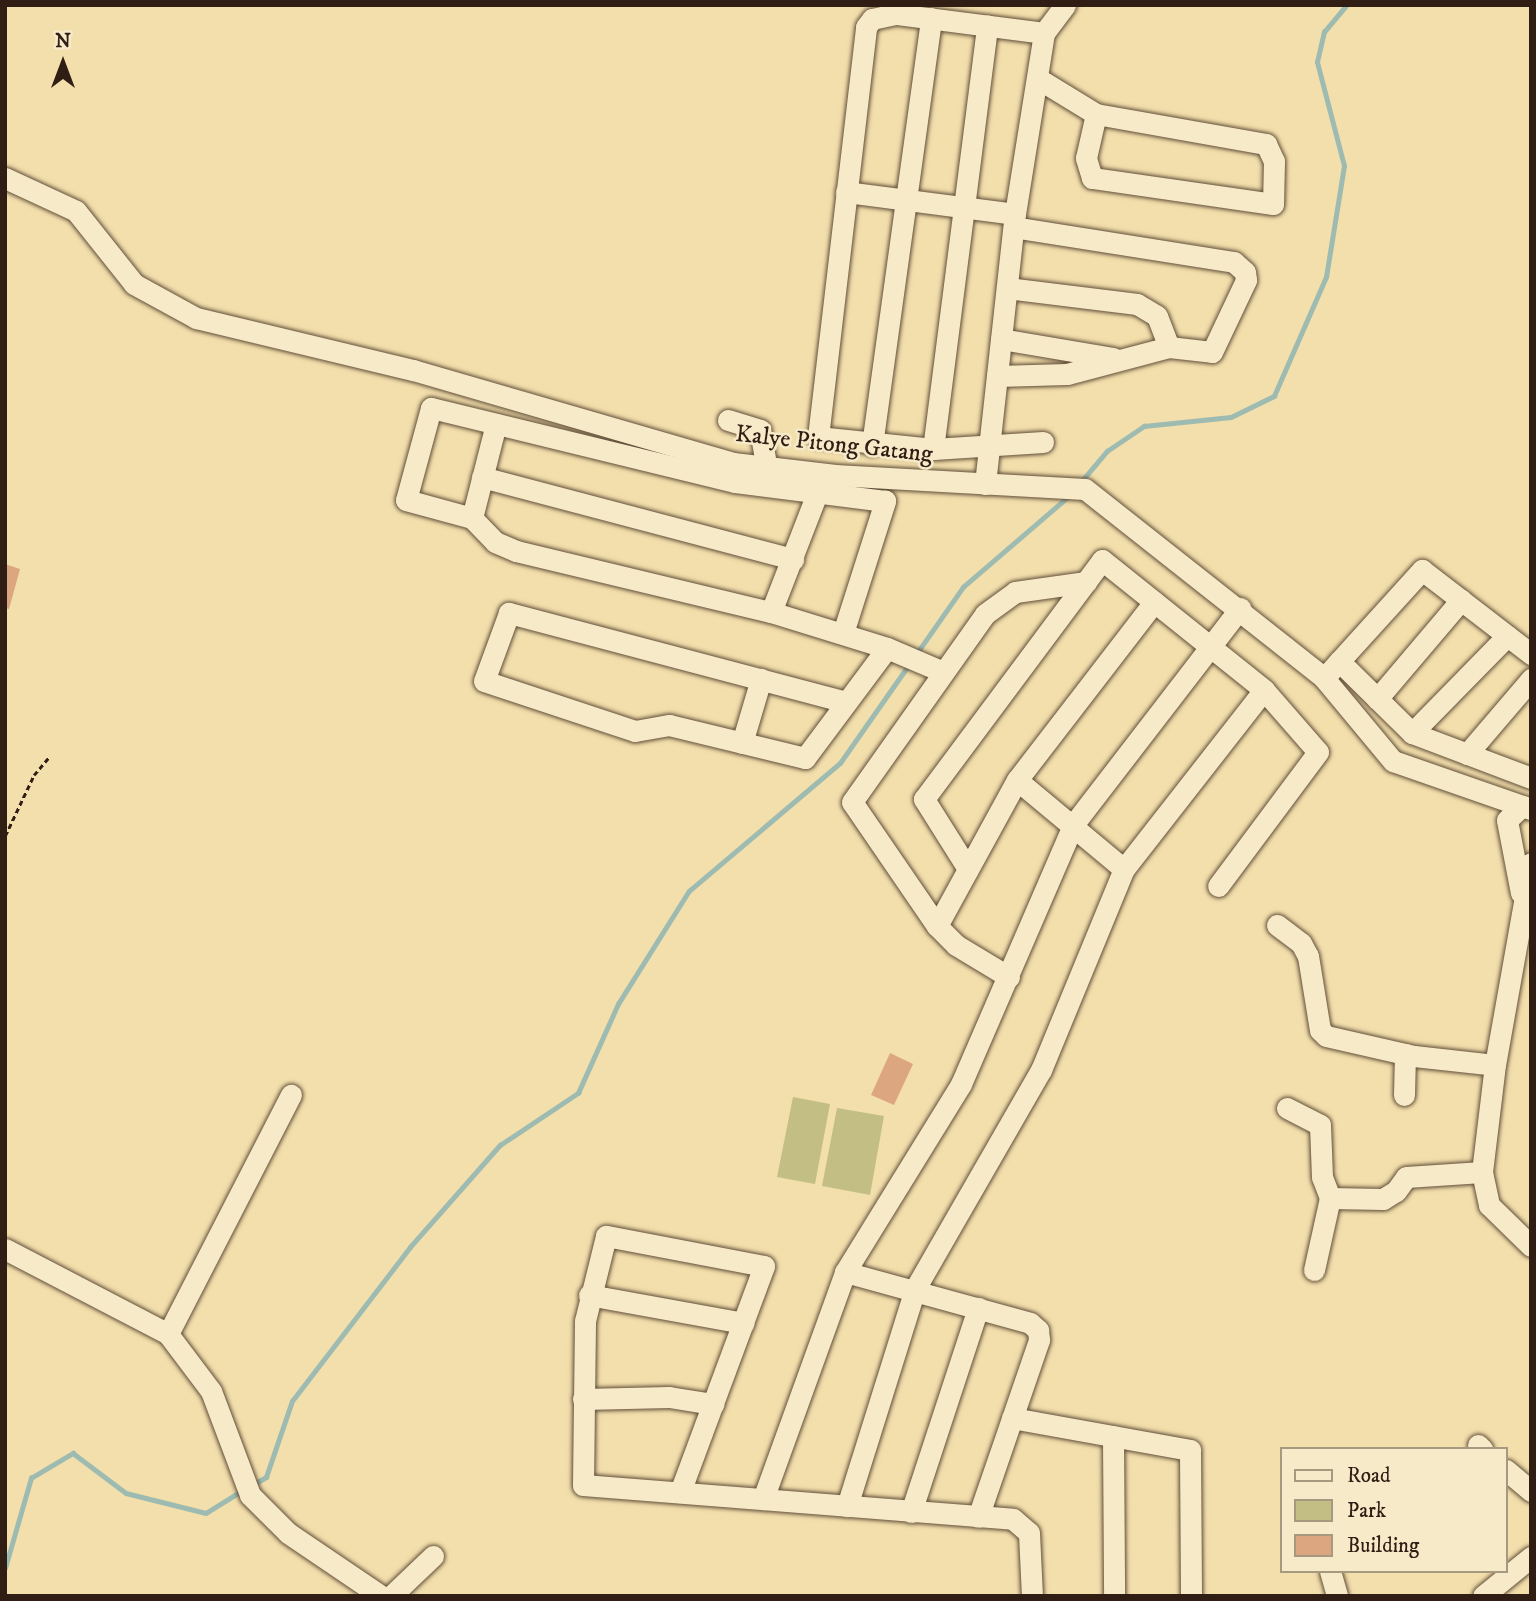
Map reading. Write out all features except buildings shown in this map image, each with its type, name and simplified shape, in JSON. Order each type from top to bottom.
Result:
[{"type":"street","points":[[985,484],[1015,220],[1044,33],[1065,5]]},
{"type":"street","points":[[1043,442],[933,449],[872,445],[818,437],[866,27],[884,15],[931,18],[1044,33]]},
{"type":"street","points":[[872,445],[931,18]]},
{"type":"street","points":[[933,449],[987,25]]},
{"type":"street","points":[[1037,78],[1096,114],[1266,144],[1275,161],[1273,204],[1092,178],[1086,158],[1096,114]]},
{"type":"street","name":"Kalye Pitong Gatang","points":[[5,178],[76,211],[134,284],[196,318],[412,370],[733,463],[767,468],[1086,489],[1240,607],[1324,678],[1393,761],[1527,808]]},
{"type":"street","points":[[846,192],[964,207],[1015,220],[1241,265],[1244,287],[1212,352],[1168,347],[1113,358],[1067,374],[997,376]]},
{"type":"street","points":[[1007,288],[1137,304],[1157,316],[1168,347]]},
{"type":"street","points":[[1001,339],[1113,358]]},
{"type":"street","points":[[843,633],[884,501],[816,496],[735,482],[431,408],[406,500],[472,518],[495,542],[516,551],[771,612],[843,633],[915,660]]},
{"type":"street","points":[[727,420],[760,430],[767,468]]},
{"type":"street","points":[[472,518],[496,424]]},
{"type":"street","points":[[482,477],[793,559]]},
{"type":"street","points":[[771,612],[816,496]]},
{"type":"street","points":[[968,869],[924,799],[1102,561],[1264,690],[1318,752],[1218,886]]},
{"type":"street","points":[[1324,678],[1422,570],[1531,654]]},
{"type":"street","points":[[846,702],[509,613],[484,681],[635,730],[669,725],[805,758],[846,702],[915,660],[998,602],[1035,587],[1086,582]]},
{"type":"street","points":[[1377,699],[1461,600]]},
{"type":"street","points":[[937,926],[1017,780],[1154,602]]},
{"type":"street","points":[[763,1499],[845,1272],[961,1084],[1073,825],[1240,607]]},
{"type":"street","points":[[1412,733],[1507,636]]},
{"type":"street","points":[[915,660],[852,802],[937,926],[956,945],[1009,977]]},
{"type":"street","points":[[1339,662],[1412,733],[1466,754],[1526,770]]},
{"type":"street","points":[[741,743],[761,679]]},
{"type":"street","points":[[1466,754],[1531,679]]},
{"type":"street","points":[[847,1506],[915,1289],[1041,1070],[1124,869],[1264,690]]},
{"type":"street","points":[[1017,780],[1124,869]]},
{"type":"street","points":[[1522,898],[1507,820],[1527,808]]},
{"type":"street","points":[[1531,863],[1522,898],[1495,1065],[1482,1172],[1489,1205],[1531,1246]]},
{"type":"street","points":[[1277,925],[1301,943],[1308,956],[1322,1033],[1405,1054],[1495,1065]]},
{"type":"street","points":[[1404,1095],[1405,1054]]},
{"type":"street","points":[[168,1334],[290,1095]]},
{"type":"street","points":[[1287,1108],[1320,1125],[1322,1177],[1330,1198],[1314,1270]]},
{"type":"street","points":[[1330,1198],[1383,1199],[1396,1191],[1406,1177],[1482,1172]]},
{"type":"street","points":[[680,1492],[764,1266],[606,1236],[589,1295],[583,1399],[583,1485],[1013,1519],[1025,1526],[1031,1541],[1032,1596]]},
{"type":"street","points":[[6,1247],[168,1334],[211,1391],[246,1487],[288,1533],[382,1596]]},
{"type":"street","points":[[845,1272],[915,1289],[1030,1323],[1040,1335],[978,1517]]},
{"type":"street","points":[[589,1295],[743,1323]]},
{"type":"street","points":[[911,1513],[978,1308]]},
{"type":"street","points":[[583,1399],[669,1397],[713,1404]]},
{"type":"street","points":[[1012,1418],[1190,1450],[1191,1596]]},
{"type":"street","points":[[1113,1436],[1114,1596]]},
{"type":"street","points":[[1508,1472],[1531,1491]]},
{"type":"street","points":[[391,1596],[433,1556]]},
{"type":"street","points":[[1483,1596],[1531,1557]]},
{"type":"street","points":[[1331,1573],[1337,1596]]},
{"type":"path","points":[[5,836],[34,775],[49,757]]},
{"type":"green space","points":[[793,1097],[830,1104],[815,1184],[777,1177]]},
{"type":"green space","points":[[837,1108],[884,1116],[870,1195],[822,1186]]},
{"type":"waterway","points":[[1080,483],[1107,451],[1144,426],[1231,417],[1274,396],[1326,277],[1344,166],[1317,62],[1324,32],[1347,5]]},
{"type":"waterway","points":[[917,653],[963,587],[1070,495]]},
{"type":"waterway","points":[[254,1484],[266,1477],[292,1401],[410,1247],[500,1145],[578,1093],[618,1004],[689,891],[840,763],[910,663]]},
{"type":"waterway","points":[[5,1568],[31,1478],[73,1453],[126,1493],[206,1513],[243,1490]]}]
